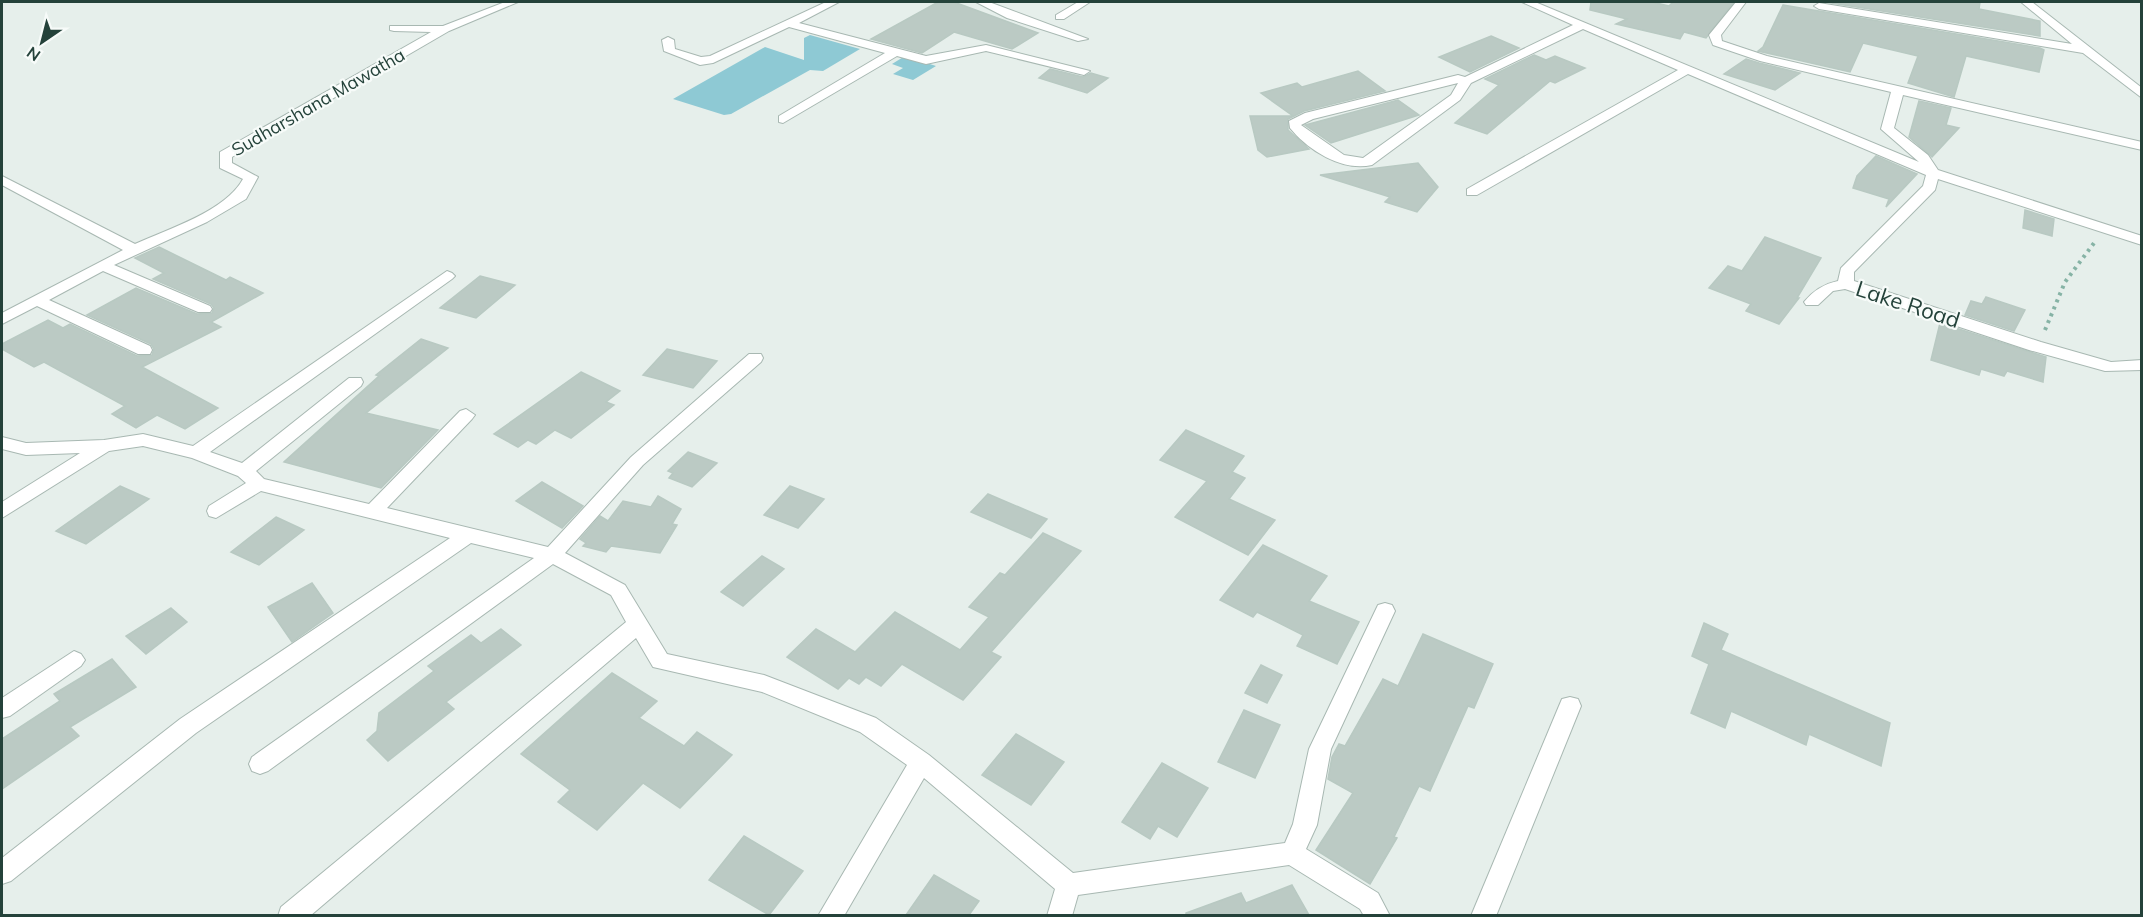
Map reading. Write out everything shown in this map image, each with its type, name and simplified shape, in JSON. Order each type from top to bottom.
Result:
[{"type":"street","name":"Sudharshana Mawatha","points":[[2,319],[38,302],[134,249],[202,219],[241,196],[251,177],[225,165],[225,155],[445,29],[507,2]]},
{"type":"street","points":[[668,40],[670,51],[699,61],[713,59],[834,2]]},
{"type":"street","points":[[981,2],[1011,16],[1082,39]]},
{"type":"street","points":[[1060,17],[1085,2]]},
{"type":"street","points":[[1527,2],[1933,172],[2142,241]]},
{"type":"street","points":[[1741,2],[1715,35],[1717,43],[1764,59],[2142,146]]},
{"type":"street","points":[[2026,2],[2142,94]]},
{"type":"street","points":[[1819,6],[2086,50]]},
{"type":"street","points":[[786,23],[926,60],[943,59],[976,48],[986,48],[1084,71]]},
{"type":"street","points":[[1466,81],[1458,79],[1310,116],[1294,124],[1296,128],[1343,161],[1358,165],[1367,162],[1456,97],[1466,81],[1583,25]]},
{"type":"street","points":[[394,28],[445,29]]},
{"type":"street","points":[[783,119],[893,52]]},
{"type":"street","points":[[1472,192],[1688,69]]},
{"type":"street","points":[[1898,90],[1887,129],[1923,158],[1933,172]]},
{"type":"street","name":"Lake Road","points":[[1933,172],[1930,187],[1846,271],[1846,284],[2035,346],[2111,367],[2142,365]]},
{"type":"street","points":[[2,180],[134,249]]},
{"type":"street","points":[[102,266],[204,309]]},
{"type":"street","points":[[196,453],[447,276]]},
{"type":"street","points":[[1812,302],[1828,288],[1846,284]]},
{"type":"street","points":[[38,302],[144,350]]},
{"type":"street","points":[[260,764],[552,555],[637,461],[754,358]]},
{"type":"street","points":[[216,511],[355,382]]},
{"type":"street","points":[[372,512],[466,415]]},
{"type":"street","points":[[2,443],[26,449],[104,446],[143,440],[196,453],[251,477],[372,512],[552,555],[618,590],[660,661],[764,684],[868,726],[921,762],[1069,885],[1292,853],[1369,902],[1378,915]]},
{"type":"street","points":[[2,511],[104,446]]},
{"type":"street","points":[[2,873],[188,726],[467,536]]},
{"type":"street","points":[[1292,853],[1305,825],[1320,749],[1385,611]]},
{"type":"street","points":[[290,915],[637,625]]},
{"type":"street","points":[[2,709],[74,660]]},
{"type":"street","points":[[1484,915],[1570,706]]},
{"type":"street","points":[[830,915],[921,762]]},
{"type":"street","points":[[1059,915],[1069,885]]},
{"type":"path","points":[[2035,346],[2046,328],[2065,282],[2104,229]]},
{"type":"water","points":[[810,35],[860,49],[823,71],[810,70],[731,114],[724,115],[673,99],[765,47],[804,60],[804,38]]},
{"type":"water","points":[[905,56],[936,66],[913,80],[893,74],[903,68],[892,64]]},
{"type":"building","points":[[938,2],[954,2],[1038,33],[1012,49],[954,32],[922,53],[871,39]]},
{"type":"building","points":[[1591,2],[1652,2],[1669,6],[1673,2],[1734,2],[1706,38],[1684,32],[1680,39],[1616,24],[1627,19],[1590,10]]},
{"type":"building","points":[[1825,2],[1980,2],[1979,9],[2040,21],[2040,36]]},
{"type":"building","points":[[1783,5],[2044,50],[2039,72],[1966,56],[1954,97],[1908,83],[1918,56],[1863,43],[1850,72],[1758,51],[1763,47]]},
{"type":"building","points":[[1491,36],[1519,48],[1470,72],[1439,57]]},
{"type":"building","points":[[1534,55],[1546,60],[1555,56],[1585,68],[1555,83],[1550,81],[1487,134],[1455,123],[1499,85],[1485,79]]},
{"type":"building","points":[[1746,59],[1800,73],[1775,90],[1724,74]]},
{"type":"building","points":[[1050,69],[1083,77],[1091,73],[1108,78],[1087,93],[1039,78]]},
{"type":"building","points":[[1358,71],[1385,91],[1304,111],[1288,119],[1288,130],[1309,149],[1267,157],[1258,150],[1250,116],[1293,116],[1261,93],[1297,83],[1302,87]]},
{"type":"building","points":[[1398,100],[1419,115],[1331,143],[1305,125]]},
{"type":"building","points":[[1919,101],[1951,108],[1946,125],[1959,128],[1932,157],[1909,137]]},
{"type":"building","points":[[1876,156],[1917,174],[1886,207],[1889,199],[1853,188],[1857,176]]},
{"type":"building","points":[[1418,163],[1438,187],[1417,212],[1385,202],[1390,197],[1320,175]]},
{"type":"building","points":[[2025,210],[2054,219],[2052,236],[2023,228]]},
{"type":"building","points":[[1765,237],[1821,258],[1797,298],[1799,298],[1779,324],[1746,311],[1751,304],[1709,288],[1728,266],[1742,271]]},
{"type":"building","points":[[159,247],[226,280],[230,277],[263,293],[211,322],[221,327],[142,367],[218,408],[185,429],[157,415],[136,428],[112,414],[125,406],[44,362],[34,367],[2,349],[2,344],[48,320],[63,328],[70,324],[137,356],[152,355],[154,349],[151,344],[87,315],[136,288],[197,314],[212,313],[214,308],[211,304],[153,279],[164,273],[135,258]]},
{"type":"building","points":[[480,276],[515,285],[476,318],[440,308]]},
{"type":"building","points":[[1986,297],[2025,310],[2014,331],[1965,315],[1971,301],[1982,304]]},
{"type":"building","points":[[1940,323],[2046,357],[2043,382],[2007,371],[2004,376],[1981,369],[1979,375],[1931,360]]},
{"type":"building","points":[[421,339],[448,348],[366,413],[438,430],[381,488],[284,462],[379,376],[376,375]]},
{"type":"building","points":[[667,349],[717,361],[693,388],[643,375]]},
{"type":"building","points":[[581,372],[620,391],[606,402],[614,405],[571,438],[555,430],[536,444],[528,440],[518,447],[494,434]]},
{"type":"building","points":[[1186,430],[1244,456],[1232,472],[1245,478],[1229,499],[1275,520],[1248,555],[1175,517],[1207,481],[1160,460]]},
{"type":"building","points":[[688,452],[717,463],[692,487],[669,478],[673,473],[668,471]]},
{"type":"building","points":[[542,482],[583,506],[562,528],[516,501]]},
{"type":"building","points":[[120,486],[149,499],[86,544],[56,531]]},
{"type":"building","points":[[790,486],[824,499],[798,528],[764,515]]},
{"type":"building","points":[[988,494],[1047,519],[1031,538],[971,512]]},
{"type":"building","points":[[658,496],[681,509],[672,524],[677,525],[660,553],[611,546],[606,552],[583,546],[586,543],[580,539],[600,516],[608,521],[623,501],[651,507]]},
{"type":"building","points":[[276,517],[304,530],[259,565],[231,552]]},
{"type":"building","points":[[1043,533],[1081,551],[991,652],[1001,657],[963,700],[902,664],[881,686],[866,677],[859,684],[849,678],[838,689],[787,657],[816,629],[855,652],[895,612],[960,650],[989,617],[969,607],[1000,573],[1005,575]]},
{"type":"building","points":[[1263,545],[1327,576],[1309,601],[1359,622],[1337,664],[1297,646],[1303,635],[1257,612],[1253,617],[1220,600]]},
{"type":"building","points":[[762,556],[784,569],[743,606],[721,592]]},
{"type":"building","points":[[312,583],[333,613],[292,642],[268,607]]},
{"type":"building","points":[[171,608],[187,622],[146,654],[126,636]]},
{"type":"building","points":[[1704,623],[1728,634],[1721,650],[1890,723],[1881,766],[1809,734],[1806,745],[1731,711],[1725,728],[1691,713],[1709,664],[1692,656]]},
{"type":"building","points":[[501,629],[521,645],[446,702],[454,709],[388,761],[367,740],[377,731],[379,713],[434,671],[428,666],[471,635],[481,643]]},
{"type":"building","points":[[1423,634],[1493,664],[1474,708],[1468,706],[1430,791],[1419,786],[1394,837],[1397,838],[1370,884],[1316,850],[1353,793],[1328,779],[1332,757],[1339,744],[1345,746],[1383,679],[1398,686]]},
{"type":"building","points":[[112,659],[136,687],[70,727],[79,736],[2,789],[2,739],[60,701],[54,694]]},
{"type":"building","points":[[1261,665],[1282,675],[1267,703],[1245,693]]},
{"type":"building","points":[[612,673],[657,701],[639,718],[684,746],[697,732],[732,755],[680,808],[643,783],[597,830],[558,802],[570,790],[521,754]]},
{"type":"building","points":[[1244,710],[1280,725],[1255,778],[1218,762]]},
{"type":"building","points":[[1016,734],[1064,762],[1031,805],[982,775]]},
{"type":"building","points":[[1162,763],[1208,788],[1177,837],[1158,826],[1150,839],[1122,822]]},
{"type":"building","points":[[744,836],[803,871],[769,915],[709,880]]},
{"type":"building","points":[[934,875],[979,901],[969,915],[906,915]]},
{"type":"building","points":[[1292,885],[1309,915],[1186,915],[1186,913],[1241,893],[1246,903]]}]
